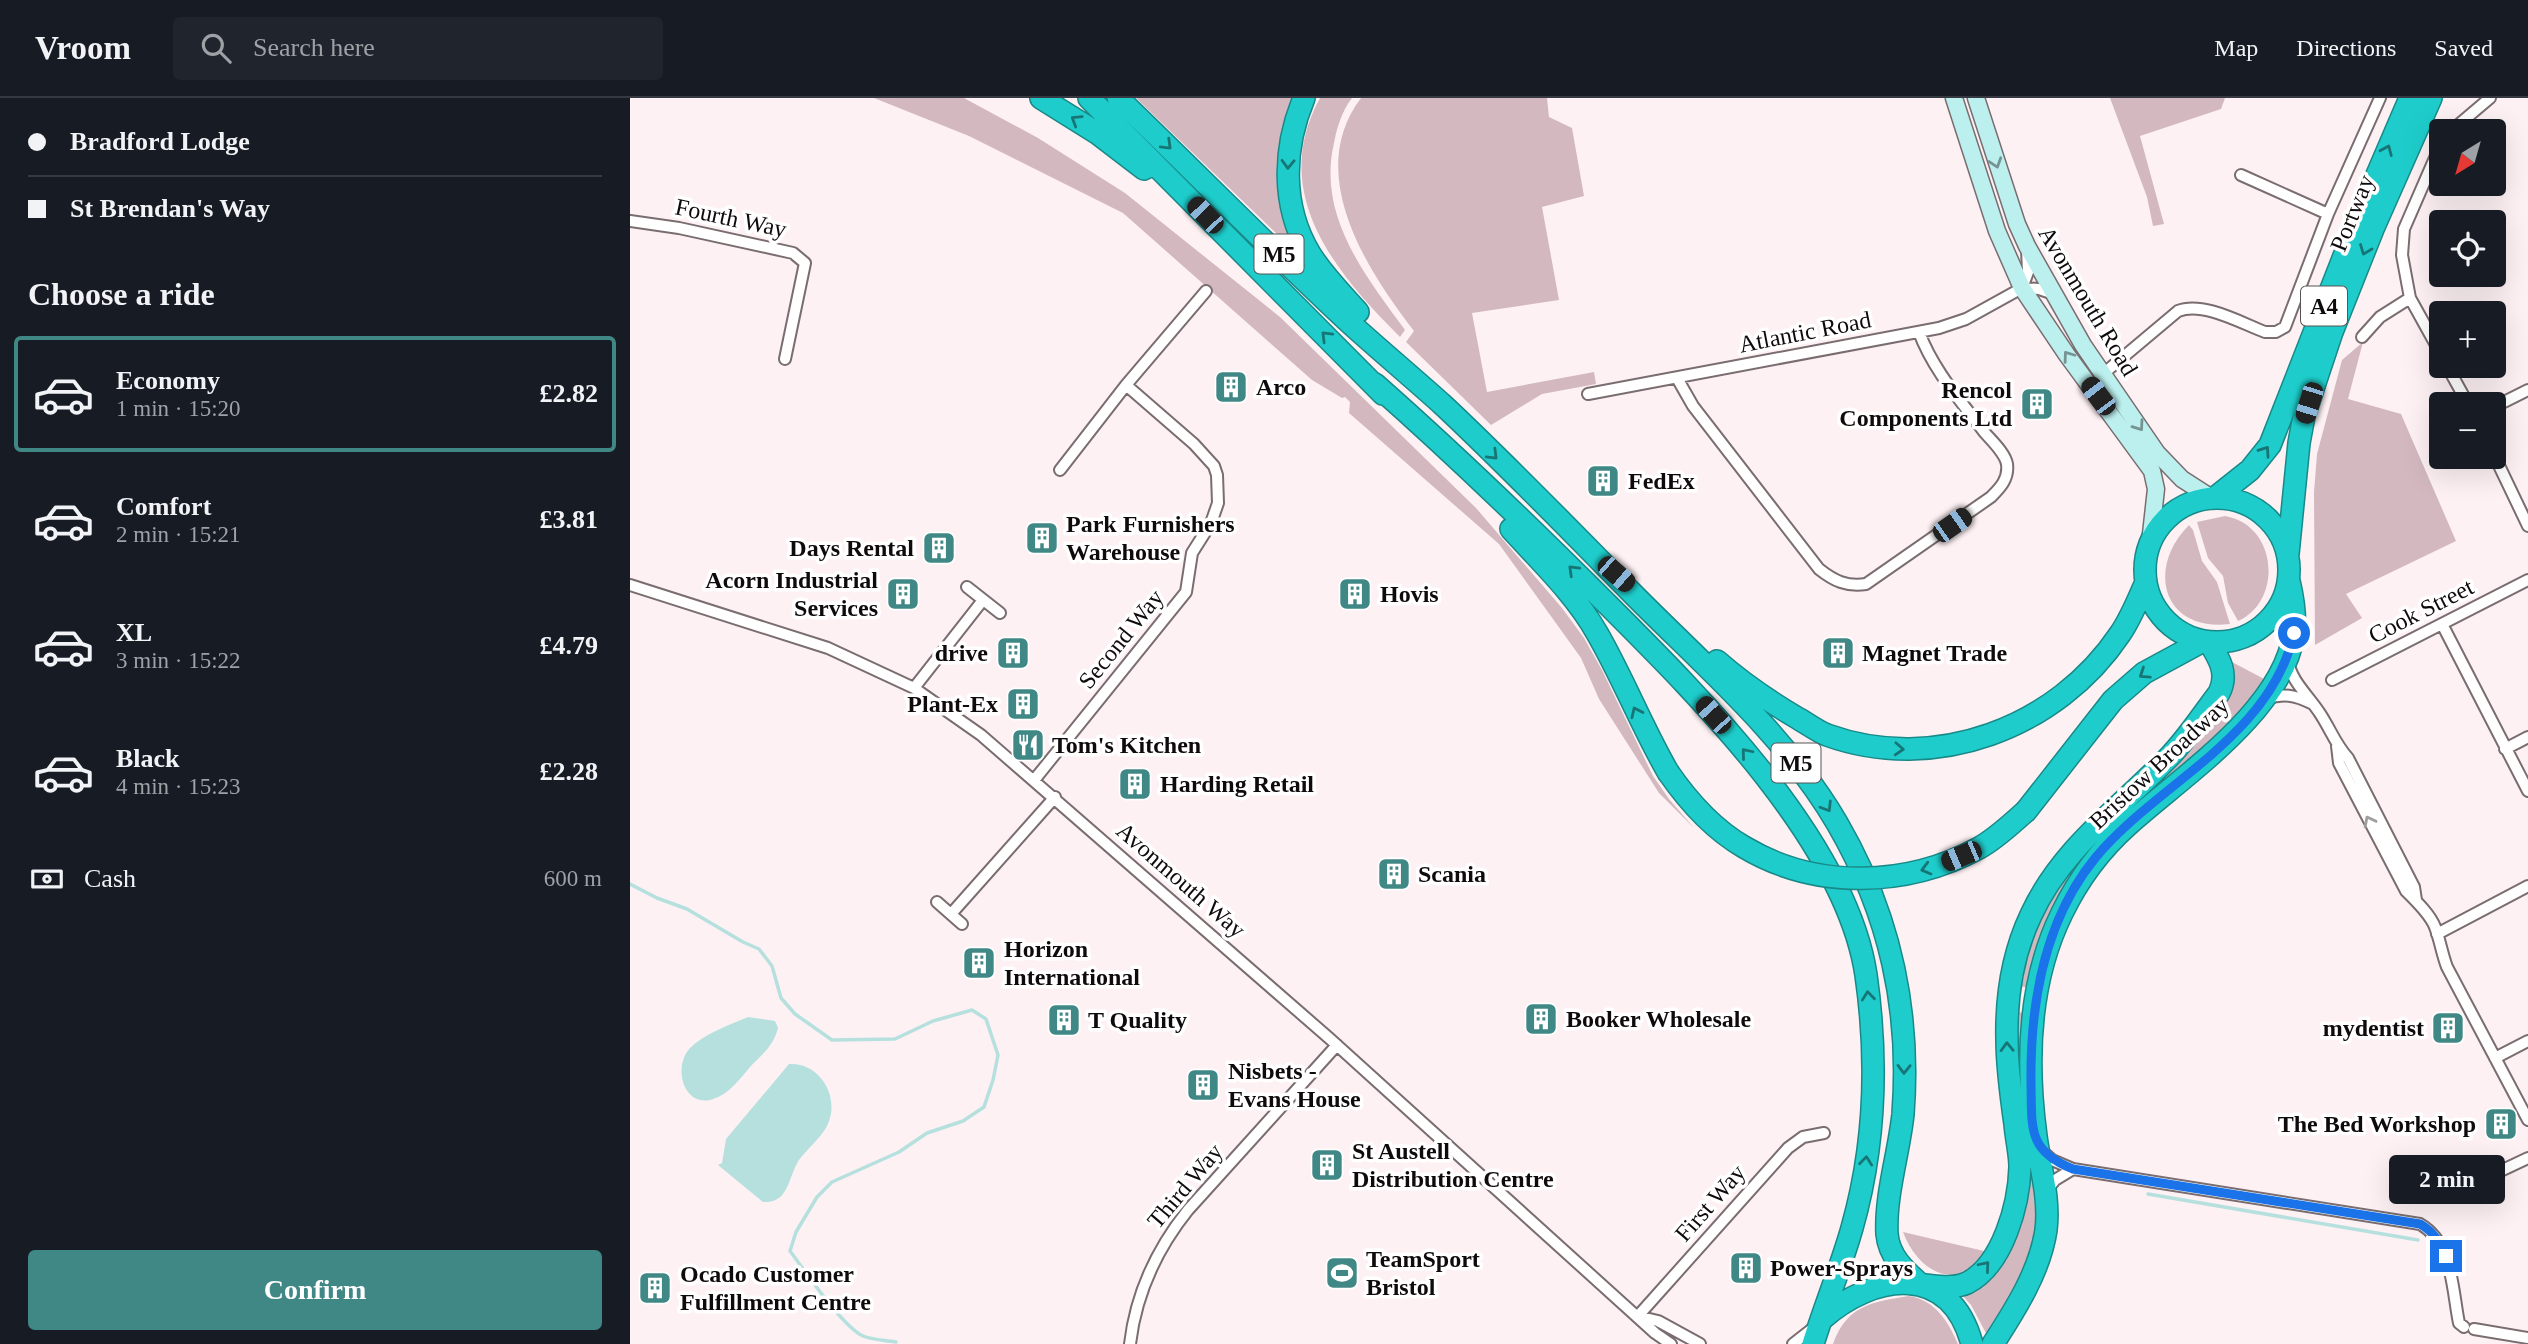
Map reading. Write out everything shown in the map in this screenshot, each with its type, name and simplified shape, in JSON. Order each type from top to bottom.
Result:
[{"type":"highway","name":"M5","points":[[1041,98],[1097,133],[1141,167],[1243,255]]},
{"type":"highway","name":"M5","points":[[1089,98],[1243,255],[1375,384],[1493,508],[1578,603],[1597,632],[1668,772],[1697,808],[1743,847],[1773,862],[1825,877],[1859,879],[1933,868],[1979,848],[2025,811],[2113,700],[2144,673],[2206,641]]},
{"type":"highway","name":"M5","points":[[1118,98],[1351,324],[1444,407],[1599,559],[1784,748],[1816,789],[1837,824],[1876,902],[1895,968],[1905,1064],[1902,1116],[1887,1233],[1895,1258],[1906,1272],[1922,1284]]},
{"type":"highway","name":"M5","points":[[1304,98],[1292,131],[1287,162],[1291,208],[1308,251],[1329,281],[1444,407]]},
{"type":"highway","name":"Portway","points":[[2213,497],[2250,470],[2270,445],[2364,205],[2410,98]]},
{"type":"highway","name":"Portway","points":[[2288,555],[2299,443],[2310,398],[2332,332],[2373,229],[2431,98]]},
{"type":"highway","name":"M5","points":[[1375,384],[1465,465],[1678,677],[1755,764],[1783,801],[1844,901],[1858,939],[1866,974],[1873,1043],[1873,1093],[1864,1177],[1852,1228],[1821,1321]]},
{"type":"highway","points":[[2213,497],[2248,504],[2262,513],[2279,531],[2288,555],[2289,581],[2282,603],[2263,626],[2238,639],[2206,641],[2183,633],[2165,620],[2156,609],[2146,582],[2145,562],[2150,543],[2163,521],[2184,505],[2213,497]]},
{"type":"highway","name":"M5","points":[[1599,559],[1733,676],[1824,734],[1882,748],[1936,749],[1987,737],[2015,726],[2069,690],[2093,667],[2120,634],[2146,582]]},
{"type":"highway","name":"Bristow Broadway","points":[[1993,1344],[2018,1303],[2040,1255],[2046,1227],[2046,1191],[2032,1105],[2031,1046],[2034,1010],[2050,941],[2076,886],[2096,858],[2127,825],[2230,737],[2262,701],[2288,657],[2294,619],[2289,581]]},
{"type":"highway","name":"Bristow Broadway","points":[[1821,1321],[1847,1300],[1867,1290],[1898,1282],[1955,1287],[1966,1284],[1986,1266],[2004,1237],[2010,1223],[2020,1165],[2009,1083],[2007,1038],[2011,979],[2020,942],[2042,892],[2065,860],[2172,754],[2219,693],[2223,686],[2222,666],[2206,641]]},
{"type":"highway","points":[[1922,1284],[1954,1308],[1963,1321],[1972,1344]]},
{"type":"highway","points":[[1814,1344],[1821,1321]]},
{"type":"main road","name":"Avonmouth Road","points":[[1954,98],[1997,231],[2022,288],[2067,355],[2152,471],[2156,489],[2150,543]]},
{"type":"main road","name":"Avonmouth Road","points":[[1976,98],[2027,246],[2054,294],[2103,374],[2157,453],[2182,479],[2213,497]]},
{"type":"street","name":"Portway","points":[[2103,374],[2178,311],[2184,309],[2202,309],[2265,332],[2276,332],[2286,327],[2328,214],[2380,98]]},
{"type":"street","points":[[2465,119],[2490,98]]},
{"type":"street","points":[[2429,172],[2404,229],[2402,256],[2410,298],[2429,333]]},
{"type":"street","points":[[2241,175],[2328,214]]},
{"type":"street","name":"Fourth Way","points":[[630,221],[679,228],[793,253],[805,263],[785,359]]},
{"type":"street","points":[[2027,246],[2028,272],[2022,288],[2039,289],[2054,294]]},
{"type":"street","name":"Atlantic Road","points":[[1588,394],[1919,332],[1966,319],[2022,288]]},
{"type":"street","points":[[1060,470],[1126,385],[1206,291]]},
{"type":"street","points":[[2362,337],[2380,317],[2410,298]]},
{"type":"street","points":[[1676,378],[1693,406],[1819,569],[1831,579],[1857,586],[1874,580],[1991,497],[2006,478],[2006,459],[1941,375],[1927,353],[1919,332]]},
{"type":"street","name":"Second Way","points":[[1035,779],[1186,592],[1192,553],[1211,523],[1218,503],[1219,487],[1214,466],[1194,444],[1126,385]]},
{"type":"street","points":[[2506,401],[2528,390]]},
{"type":"street","points":[[2501,469],[2528,526]]},
{"type":"street","name":"Cook Street","points":[[2332,680],[2528,580]]},
{"type":"street","name":"Avonmouth Way","points":[[630,585],[828,648],[914,688],[981,735],[1035,779],[1337,1045],[1655,1333],[1671,1344]]},
{"type":"street","points":[[967,587],[1000,613]]},
{"type":"street","points":[[914,688],[983,600]]},
{"type":"street","points":[[2442,624],[2528,792]]},
{"type":"street","points":[[2288,657],[2291,673],[2314,704],[2337,746],[2348,758],[2369,798],[2413,887],[2416,900],[2431,920],[2447,967],[2528,1120]]},
{"type":"street","points":[[2262,701],[2285,695],[2299,697],[2314,704]]},
{"type":"street","points":[[2505,749],[2528,737]]},
{"type":"street","points":[[951,914],[1055,797]]},
{"type":"street","points":[[2437,934],[2528,886]]},
{"type":"street","points":[[937,902],[962,924]]},
{"type":"street","points":[[2495,1058],[2528,1041]]},
{"type":"street","name":"Third Way","points":[[1130,1344],[1133,1317],[1147,1274],[1170,1233],[1337,1045]]},
{"type":"street","name":"First Way","points":[[1638,1316],[1788,1148],[1803,1137],[1825,1133]]},
{"type":"street","points":[[2037,1144],[2052,1160],[2073,1169],[2420,1224],[2439,1241],[2446,1256],[2459,1323],[2469,1328],[2528,1338]]},
{"type":"street","points":[[2475,1183],[2528,1158]]},
{"type":"street","points":[[2046,1191],[2055,1180],[2073,1169]]},
{"type":"street","name":"Avonmouth Way","points":[[1638,1316],[1658,1321],[1700,1344]]},
{"type":"street","points":[[1793,1344],[1821,1321]]},
{"type":"shaded area","points":[[874,98],[964,98],[1038,138],[1125,193],[1280,317],[1476,508],[1562,608],[1584,638],[1602,670],[1653,776],[1694,828],[1659,793],[1599,699],[1581,658],[1499,544],[1349,413],[1350,402],[1345,397],[1342,398],[1312,380],[1123,213],[969,136]]},
{"type":"shaded area","points":[[1136,98],[1294,98],[1285,120],[1280,151],[1306,262]]},
{"type":"shaded area","points":[[1320,98],[1352,98],[1340,119],[1334,143],[1332,195],[1338,220],[1360,266],[1405,330],[1400,337],[1353,286],[1332,258],[1316,229],[1305,198],[1301,166],[1306,133]]},
{"type":"shaded area","points":[[1361,98],[1547,98],[1549,117],[1572,128],[1584,196],[1542,207],[1559,300],[1472,313],[1487,392],[1594,372],[1596,384],[1542,394],[1491,425],[1406,342],[1414,331],[1377,279],[1361,250],[1348,219],[1340,188],[1338,157],[1345,127]]},
{"type":"shaded area","points":[[2110,98],[2225,98],[2221,109],[2140,136],[2164,224],[2153,226],[2147,197]]},
{"type":"shaded area","points":[[2363,342],[2348,399],[2401,414],[2456,541],[2346,594],[2362,618],[2315,645],[2314,492],[2317,454],[2342,360]]},
{"type":"shaded area","points":[[2225,516],[2243,522],[2256,533],[2268,564],[2268,581],[2262,597],[2253,611],[2238,621],[2228,603],[2223,576],[2208,558],[2197,522]]},
{"type":"shaded area","points":[[2189,525],[2202,561],[2217,582],[2230,624],[2207,624],[2189,618],[2176,608],[2168,594],[2165,577],[2168,560],[2176,542]]},
{"type":"shaded area","points":[[2232,662],[2266,680],[2242,713],[2111,833],[2031,988],[2019,986],[2022,962],[2046,898]]},
{"type":"shaded area","points":[[2015,1012],[2027,1013],[2039,1191],[2036,1235],[2022,1278],[1988,1337],[1971,1305],[1961,1294],[2010,1245]]},
{"type":"shaded area","points":[[1903,1232],[1984,1251],[1974,1264],[1962,1272],[1951,1275],[1939,1273],[1918,1258]]},
{"type":"shaded area","points":[[1909,1296],[1926,1302],[1940,1313],[1958,1344],[1833,1344],[1853,1313],[1872,1304]]},
{"type":"water","points":[[748,1017],[775,1021],[778,1028],[771,1045],[724,1094],[713,1099],[695,1098],[688,1092],[682,1075],[682,1065],[690,1048],[703,1038]]},
{"type":"water","points":[[789,1064],[810,1069],[819,1076],[830,1094],[831,1116],[824,1131],[799,1160],[783,1194],[778,1199],[763,1202],[718,1165],[722,1163],[726,1139]]},
{"type":"waterway","points":[[630,884],[687,909],[759,949],[772,966],[781,998],[795,1014],[832,1040],[895,1039],[933,1021],[972,1010],[986,1019],[998,1055],[984,1107],[963,1121],[927,1133],[899,1152],[832,1182],[817,1197],[796,1232],[790,1251],[824,1297],[854,1330],[863,1336],[896,1342]]},
{"type":"waterway","points":[[2148,1194],[2418,1240]]},
{"type":"place","name":"Arco","points":[[1231,387]]},
{"type":"place","name":"Rencol Components Ltd","points":[[2037,404]]},
{"type":"place","name":"FedEx","points":[[1603,481]]},
{"type":"place","name":"Park Furnishers Warehouse","points":[[1042,538]]},
{"type":"place","name":"Days Rental","points":[[939,548]]},
{"type":"place","name":"Acorn Industrial Services","points":[[903,594]]},
{"type":"place","name":"Hovis","points":[[1355,594]]},
{"type":"place","name":"drive","points":[[1013,653]]},
{"type":"place","name":"Magnet Trade","points":[[1838,653]]},
{"type":"place","name":"Plant-Ex","points":[[1023,704]]},
{"type":"place","name":"Tom's Kitchen","points":[[1028,745]]},
{"type":"place","name":"Harding Retail","points":[[1135,784]]},
{"type":"place","name":"Scania","points":[[1394,874]]},
{"type":"place","name":"Horizon International","points":[[979,963]]},
{"type":"place","name":"Booker Wholesale","points":[[1541,1019]]},
{"type":"place","name":"T Quality","points":[[1064,1020]]},
{"type":"place","name":"mydentist","points":[[2448,1028]]},
{"type":"place","name":"Nisbets - Evans House","points":[[1203,1085]]},
{"type":"place","name":"The Bed Workshop","points":[[2501,1124]]},
{"type":"place","name":"St Austell Distribution Centre","points":[[1327,1165]]},
{"type":"place","name":"Power-Sprays","points":[[1746,1268]]},
{"type":"place","name":"TeamSport Bristol","points":[[1342,1273]]},
{"type":"place","name":"Ocado Customer Fulfillment Centre","points":[[655,1288]]},
{"type":"route","points":[[2294,633],[2288,657],[2262,701],[2230,737],[2127,825],[2096,858],[2076,886],[2061,915],[2042,967],[2034,1010],[2031,1046],[2032,1105],[2037,1144],[2052,1160],[2073,1169],[2420,1224],[2439,1241],[2446,1256]]}]
